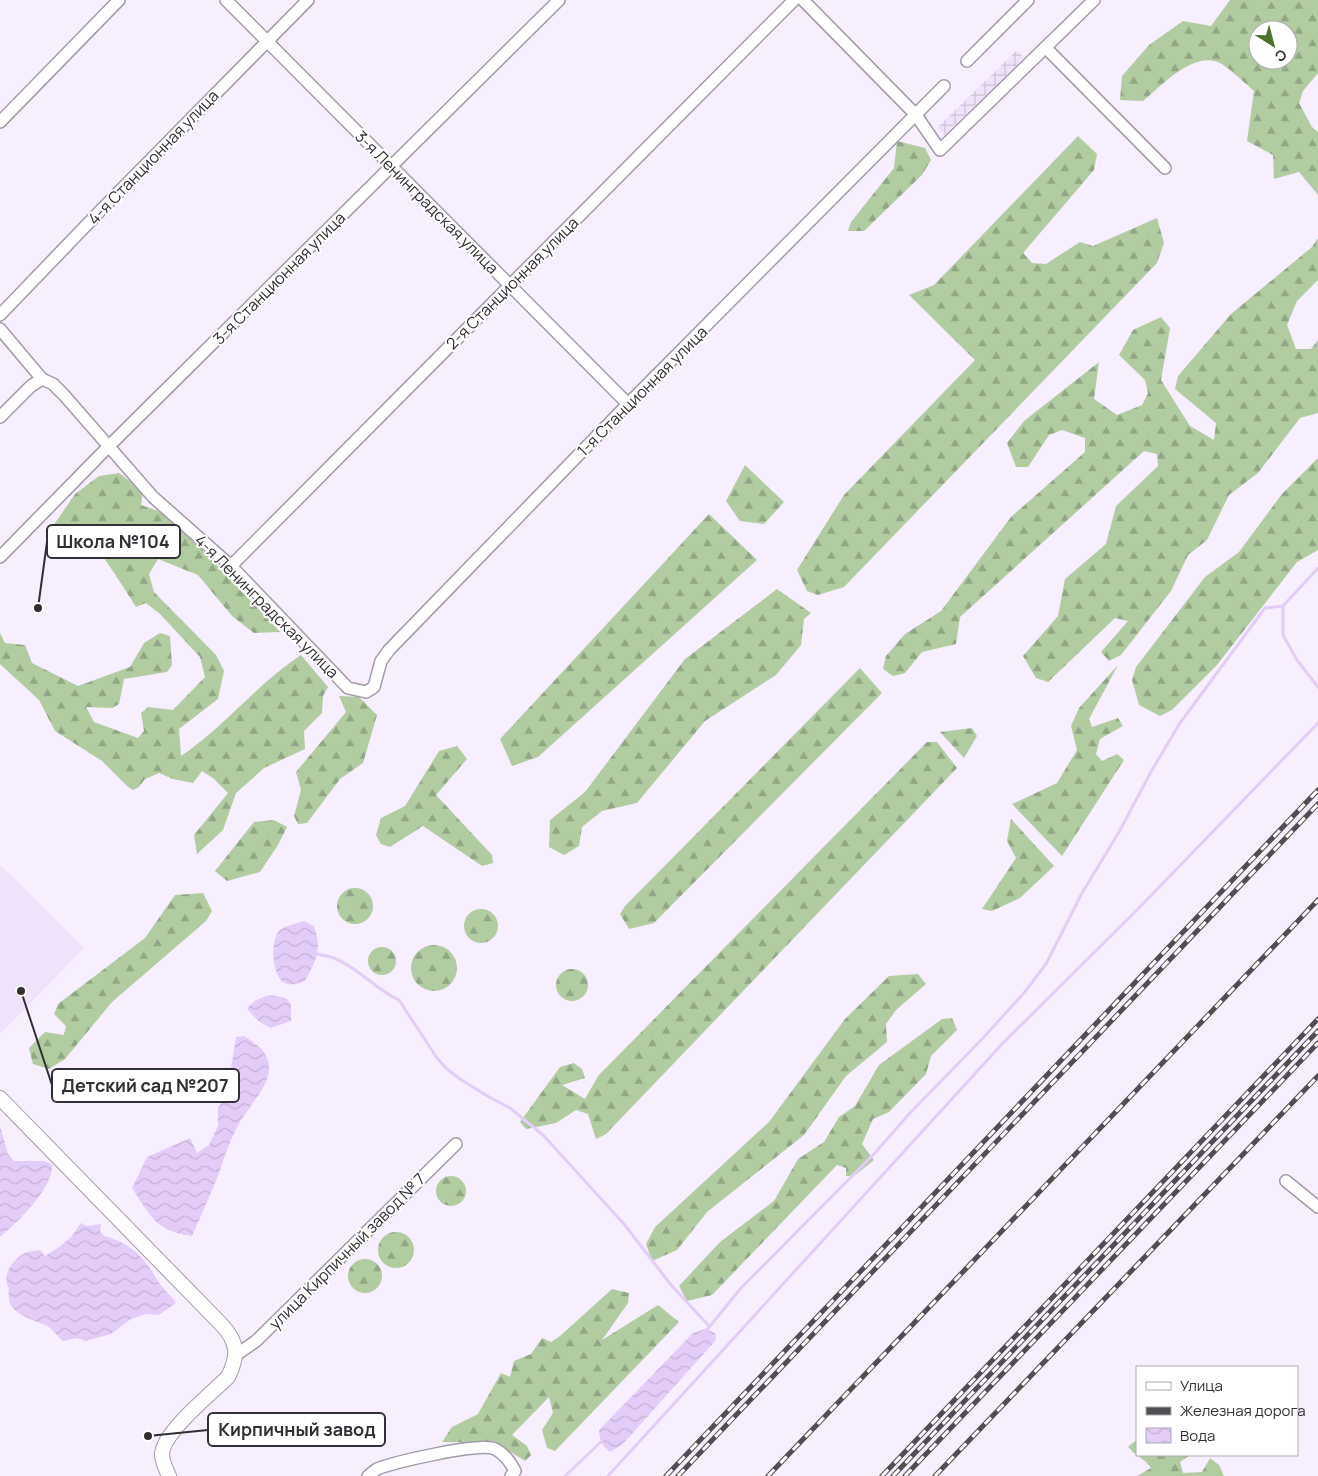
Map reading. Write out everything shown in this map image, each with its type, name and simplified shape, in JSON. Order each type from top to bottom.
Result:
[{"type":"street","points":[[0,122],[120,0]]},
{"type":"street","name":"3-я Ленинградская улица","points":[[226,0],[628,404]]},
{"type":"street","name":"4-я Станционная улица","points":[[0,315],[308,0]]},
{"type":"street","name":"3-я Станционная улица","points":[[0,557],[108,447],[559,0]]},
{"type":"street","name":"2-я Станционная улица","points":[[231,566],[794,0]]},
{"type":"street","points":[[803,0],[916,115],[940,150],[1094,0]]},
{"type":"street","points":[[966,61],[1028,0]]},
{"type":"street","points":[[1046,48],[1166,168]]},
{"type":"street","name":"1-я Станционная улица","points":[[348,688],[366,692],[374,687],[381,662],[389,650],[628,404],[944,86]]},
{"type":"street","name":"4-я Ленинградская улица","points":[[0,329],[42,379],[53,384],[64,395],[153,497],[231,566],[348,688]]},
{"type":"street","points":[[0,417],[31,386],[42,379]]},
{"type":"street","points":[[0,1098],[227,1330],[234,1341],[236,1355],[228,1377],[172,1431],[165,1443],[162,1454],[164,1467],[169,1476]]},
{"type":"street","name":"улица Кирпичный завод № 7","points":[[236,1355],[256,1340],[456,1144]]},
{"type":"street","points":[[1286,1181],[1318,1207]]},
{"type":"street","points":[[368,1476],[378,1470],[435,1454],[484,1446],[495,1449],[509,1460],[515,1472],[511,1476]]},
{"type":"shaded area","points":[[1017,50],[1024,58],[944,135],[937,128]]},
{"type":"shaded area","points":[[0,865],[84,948],[0,1034]]},
{"type":"green space","points":[[1230,0],[1318,0],[1318,73],[1303,91],[1299,103],[1312,127],[1318,132],[1318,195],[1299,172],[1274,179],[1273,155],[1247,141],[1254,91],[1218,62],[1208,60],[1188,66],[1168,79],[1143,101],[1120,100],[1122,76],[1149,45],[1183,21],[1211,26]]},
{"type":"green space","points":[[1078,136],[1097,154],[1094,170],[1023,253],[1032,263],[1046,264],[1080,242],[1093,246],[1157,218],[1164,243],[1157,263],[844,587],[818,595],[807,591],[797,570],[844,495],[975,360],[909,295],[934,285]]},
{"type":"green space","points":[[897,141],[925,148],[931,160],[922,175],[864,231],[848,231],[851,222],[894,168]]},
{"type":"green space","points":[[1318,238],[1318,280],[1297,301],[1287,325],[1296,349],[1311,349],[1318,340],[1318,413],[1300,418],[1258,473],[1229,495],[1207,540],[1188,555],[1171,591],[1121,655],[1109,661],[1101,652],[1128,621],[1115,618],[1048,682],[1036,678],[1023,656],[1058,616],[1065,579],[1106,544],[1116,506],[1158,466],[1157,454],[1144,451],[960,617],[956,644],[922,652],[905,673],[893,676],[883,669],[886,656],[905,634],[941,611],[1011,517],[1085,452],[1085,438],[1062,430],[1049,435],[1028,467],[1016,467],[1007,443],[1024,421],[1099,362],[1094,399],[1117,415],[1142,405],[1148,393],[1145,380],[1119,355],[1133,330],[1161,317],[1170,328],[1161,380],[1190,426],[1214,440],[1216,423],[1175,389],[1178,376],[1231,314],[1312,247]]},
{"type":"green space","points":[[1318,458],[1318,550],[1297,562],[1217,665],[1172,710],[1160,716],[1139,705],[1132,680],[1136,667],[1205,577],[1239,552],[1282,494]]},
{"type":"green space","points":[[745,465],[784,502],[764,524],[740,521],[726,501]]},
{"type":"green space","points":[[119,473],[143,491],[141,505],[170,515],[280,632],[254,633],[232,616],[198,575],[158,559],[149,574],[154,592],[216,655],[224,671],[218,699],[179,729],[181,756],[197,745],[285,666],[301,655],[328,687],[323,696],[322,713],[304,731],[305,749],[264,768],[236,793],[223,830],[197,854],[194,835],[228,793],[215,780],[202,771],[193,783],[173,779],[159,773],[145,779],[139,787],[133,790],[102,761],[55,731],[39,700],[0,664],[0,633],[5,643],[25,645],[32,663],[78,686],[130,667],[144,643],[160,633],[170,636],[172,665],[167,672],[124,679],[119,704],[112,708],[86,707],[94,722],[138,738],[144,731],[141,713],[148,707],[173,710],[205,677],[200,657],[160,614],[146,603],[136,607],[111,568],[88,539],[83,535],[73,532],[57,536],[53,526],[75,494],[99,476]]},
{"type":"green space","points":[[709,514],[757,560],[538,757],[512,766],[500,739]]},
{"type":"green space","points":[[777,589],[811,613],[804,619],[801,645],[776,675],[705,721],[637,803],[602,811],[582,827],[579,846],[564,855],[549,847],[550,820],[585,792],[685,659]]},
{"type":"green space","points":[[1118,665],[1089,719],[1092,727],[1118,718],[1123,726],[1100,739],[1096,754],[1102,761],[1117,754],[1124,760],[1062,856],[1012,804],[1057,783],[1077,750],[1071,726],[1079,708]]},
{"type":"green space","points":[[860,668],[882,693],[654,923],[629,929],[620,914],[625,906]]},
{"type":"green space","points":[[339,696],[359,697],[377,715],[363,763],[340,779],[307,823],[298,824],[294,816],[301,790],[296,772],[346,712]]},
{"type":"green space","points":[[972,728],[977,736],[964,758],[940,732]]},
{"type":"green space","points":[[927,742],[937,742],[957,768],[606,1134],[596,1139],[588,1114],[576,1110],[556,1123],[526,1129],[520,1122],[560,1067],[574,1063],[582,1069],[585,1078],[562,1085],[585,1099],[598,1076]]},
{"type":"green space","points":[[457,746],[467,759],[436,795],[492,855],[493,863],[482,866],[423,826],[390,847],[381,844],[376,835],[381,818],[405,806],[439,751]]},
{"type":"green space","points":[[1011,819],[1054,866],[1020,898],[992,911],[982,909],[1016,858],[1007,841]]},
{"type":"green space","points":[[274,820],[287,827],[278,845],[260,872],[227,881],[215,871],[254,822]]},
{"type":"green space","points":[[355,888],[367,894],[373,906],[367,918],[355,924],[343,918],[337,906],[343,894]]},
{"type":"green space","points":[[203,893],[212,911],[206,921],[112,1002],[65,1059],[49,1069],[33,1064],[29,1048],[45,1032],[64,1035],[66,1026],[54,1014],[58,1004],[145,938],[175,895]]},
{"type":"green space","points":[[481,909],[488,910],[493,914],[497,919],[497,933],[493,938],[488,942],[481,943],[474,942],[469,938],[465,933],[464,926],[465,919],[469,914],[474,910]]},
{"type":"green space","points":[[434,945],[447,949],[453,955],[457,968],[453,981],[447,987],[434,991],[421,987],[415,981],[411,968],[415,955],[421,949]]},
{"type":"green space","points":[[382,947],[392,951],[396,961],[392,971],[382,975],[372,971],[368,961],[372,951]]},
{"type":"green space","points":[[572,969],[578,970],[583,974],[587,979],[587,991],[583,996],[578,1000],[572,1001],[566,1000],[561,996],[557,991],[556,985],[557,979],[561,974],[566,970]]},
{"type":"green space","points":[[918,974],[926,984],[896,1010],[886,1024],[887,1042],[846,1076],[804,1135],[707,1212],[677,1250],[652,1261],[646,1244],[655,1227],[769,1122],[845,1019],[889,976]]},
{"type":"green space","points":[[952,1018],[957,1030],[931,1056],[926,1074],[889,1112],[873,1119],[862,1144],[874,1160],[854,1176],[846,1176],[846,1168],[837,1165],[712,1295],[687,1301],[679,1286],[720,1242],[774,1201],[798,1159],[824,1142],[839,1117],[855,1106],[879,1065],[942,1019]]},
{"type":"green space","points":[[451,1176],[462,1180],[466,1191],[462,1202],[451,1206],[440,1202],[436,1191],[440,1180]]},
{"type":"green space","points":[[396,1232],[409,1237],[414,1250],[409,1263],[396,1268],[383,1263],[378,1250],[383,1237]]},
{"type":"green space","points":[[365,1259],[377,1264],[382,1276],[377,1288],[365,1293],[353,1288],[348,1276],[353,1264]]},
{"type":"green space","points":[[612,1289],[629,1293],[628,1303],[602,1340],[658,1305],[679,1322],[555,1451],[547,1448],[542,1430],[553,1413],[549,1397],[512,1435],[527,1446],[531,1455],[525,1461],[496,1443],[442,1442],[452,1427],[478,1414],[501,1373],[510,1377],[514,1361],[531,1354],[542,1338],[551,1342],[560,1336]]},
{"type":"green space","points":[[1136,1441],[1136,1454],[1128,1447]]},
{"type":"green space","points":[[1138,1456],[1189,1456],[1180,1462],[1183,1473],[1202,1472],[1210,1458],[1219,1465],[1224,1476],[1137,1476],[1151,1468]]},
{"type":"water","points":[[304,921],[314,926],[318,942],[317,954],[305,981],[288,984],[279,978],[276,972],[274,942],[281,929]]},
{"type":"water","points":[[269,995],[286,998],[291,1004],[291,1021],[271,1028],[252,1015],[247,1008],[256,1000]]},
{"type":"water","points":[[244,1036],[258,1046],[265,1054],[269,1064],[268,1077],[262,1090],[234,1133],[192,1236],[180,1234],[155,1221],[132,1188],[147,1157],[190,1138],[197,1153],[209,1145],[218,1126],[218,1109],[228,1087],[236,1037]]},
{"type":"water","points":[[0,1126],[8,1154],[14,1161],[44,1161],[52,1165],[51,1174],[41,1194],[0,1237]]},
{"type":"water","points":[[81,1223],[87,1226],[101,1224],[100,1231],[104,1236],[122,1242],[138,1254],[160,1285],[176,1303],[159,1315],[145,1314],[131,1319],[111,1334],[86,1341],[77,1338],[63,1341],[48,1326],[25,1317],[14,1309],[9,1297],[6,1278],[13,1263],[17,1258],[29,1252],[40,1250],[45,1256],[71,1237]]},
{"type":"water","points":[[705,1329],[715,1333],[716,1340],[622,1445],[610,1452],[602,1442],[599,1430],[693,1333]]},
{"type":"waterway","points":[[706,1331],[741,1288],[875,1153],[909,1114],[1024,993],[1046,964],[1082,893],[1119,832],[1180,723],[1265,608],[1283,606],[1318,568]]},
{"type":"waterway","points":[[1283,606],[1283,635],[1297,660],[1318,687]]},
{"type":"waterway","points":[[608,1476],[1002,1044],[1136,911],[1318,723]]},
{"type":"waterway","points":[[317,954],[332,957],[345,963],[383,991],[399,1000],[437,1058],[447,1069],[489,1097],[510,1108],[543,1135],[624,1224],[671,1285],[709,1326]]},
{"type":"waterway","points":[[565,1476],[603,1440]]},
{"type":"railway","points":[[666,1476],[1318,790]]},
{"type":"railway","points":[[678,1476],[1318,804]]},
{"type":"railway","points":[[768,1476],[1318,900]]},
{"type":"railway","points":[[882,1476],[1318,1019]]},
{"type":"railway","points":[[893,1476],[1318,1031]]},
{"type":"railway","points":[[905,1476],[1318,1043]]},
{"type":"railway","points":[[935,1476],[1318,1076]]},
{"type":"place","name":"Школа №104","points":[[38,608]]},
{"type":"place","name":"Детский сад №207","points":[[21,991]]},
{"type":"place","name":"Кирпичный завод","points":[[148,1436]]}]
